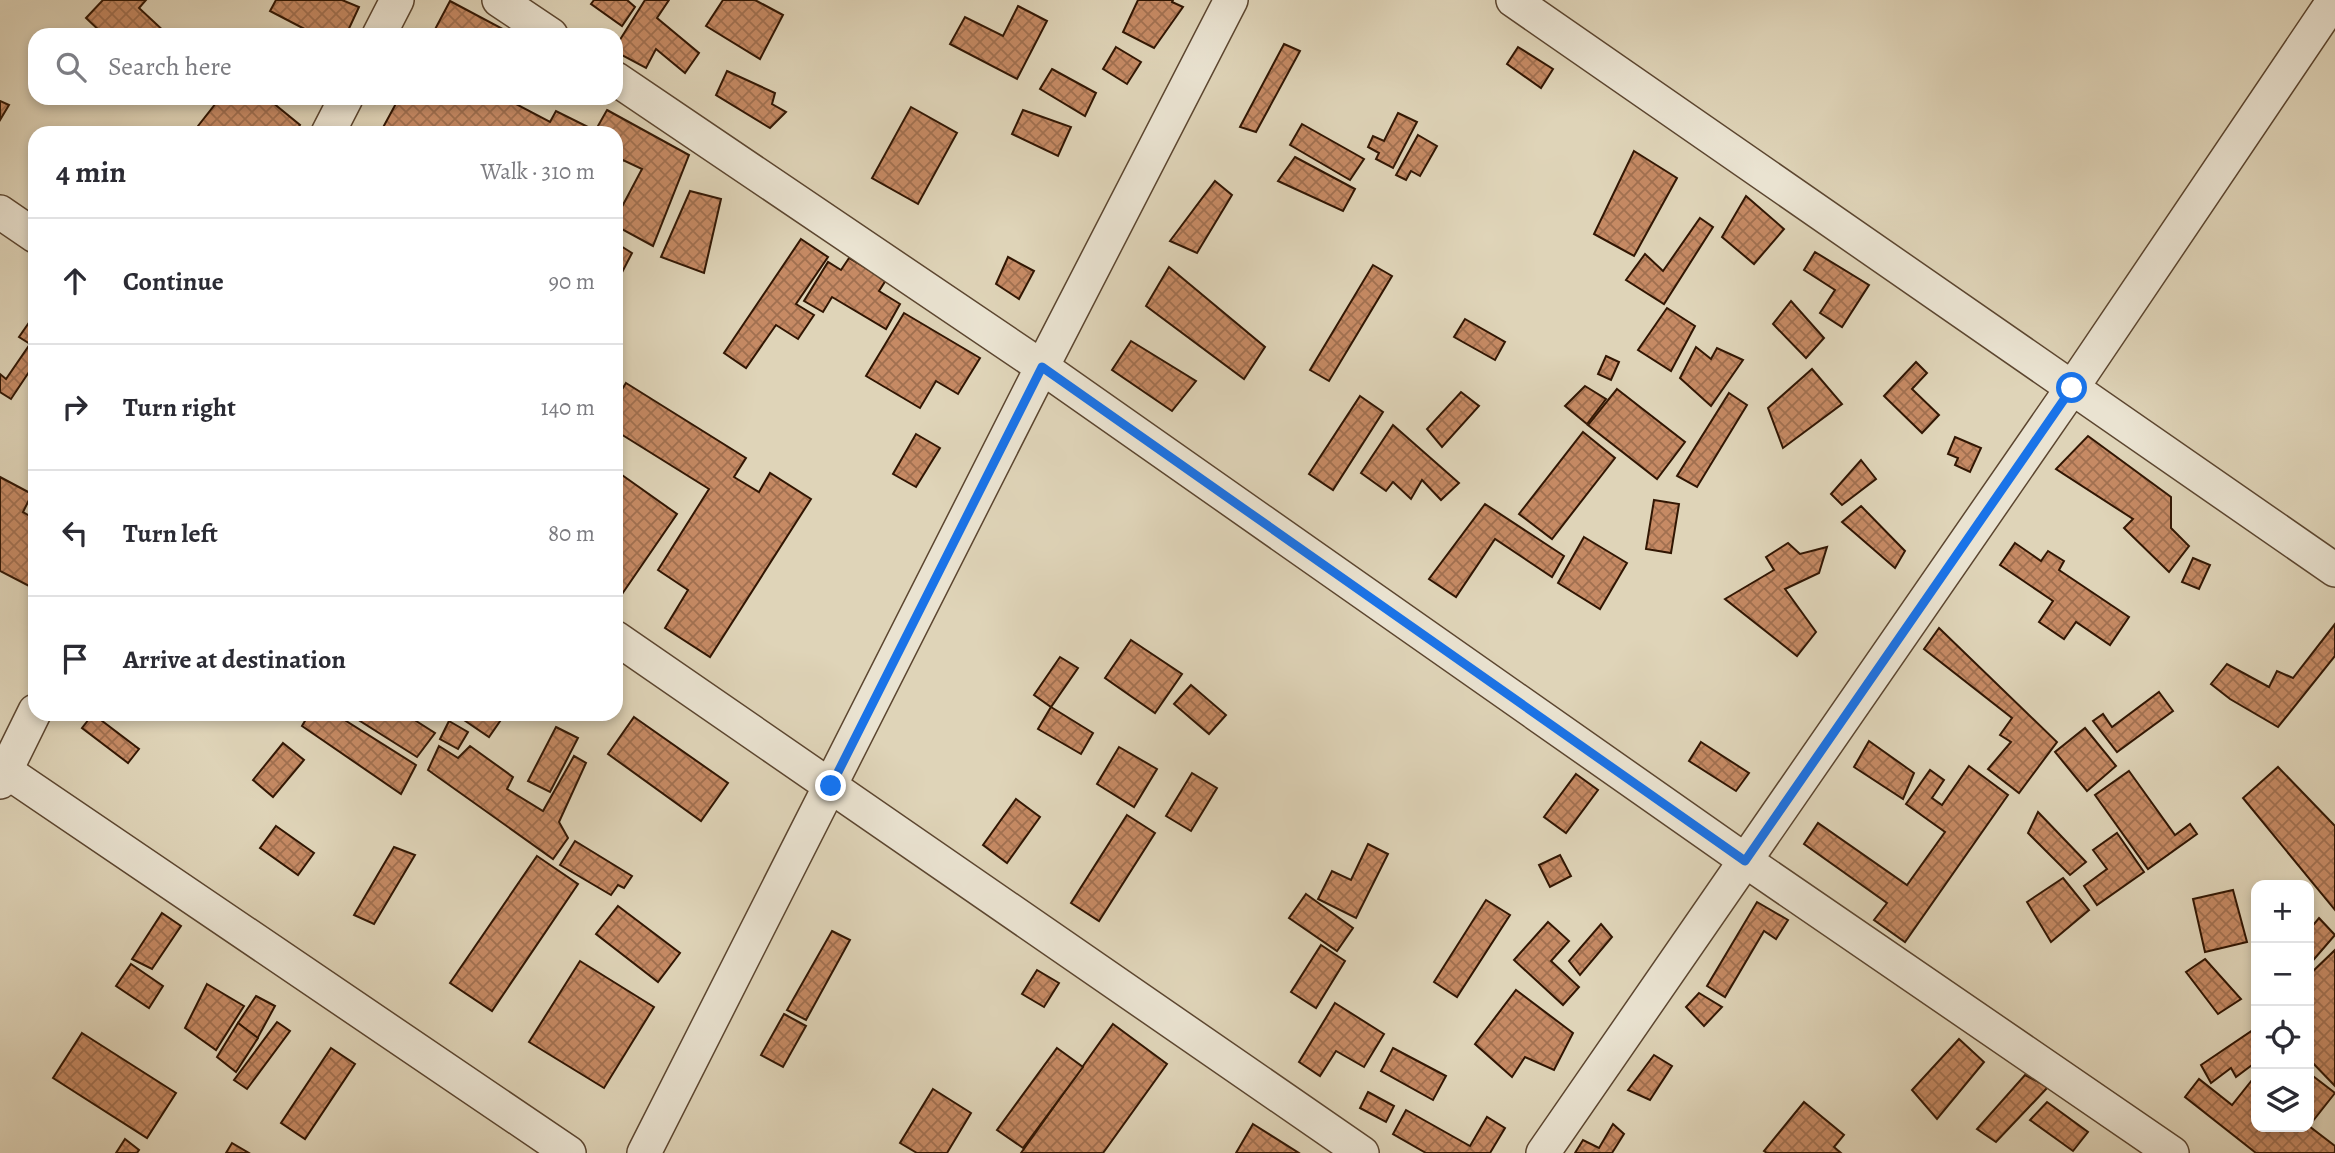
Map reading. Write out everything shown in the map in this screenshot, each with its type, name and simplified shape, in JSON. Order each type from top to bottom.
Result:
[{"type":"street","points":[[383,28],[397,0]]},
{"type":"street","points":[[499,0],[541,28]]},
{"type":"street","points":[[644,1153],[1231,0]]},
{"type":"street","points":[[1513,0],[2335,570]]},
{"type":"street","points":[[1543,1153],[2072,388],[2334,0]]},
{"type":"street","points":[[623,84],[1042,367],[1745,861],[2172,1153]]},
{"type":"street","points":[[332,126],[342,105]]},
{"type":"street","points":[[0,212],[28,231]]},
{"type":"street","points":[[623,643],[1362,1153]]},
{"type":"street","points":[[30,721],[2,773],[569,1153]]},
{"type":"building","points":[[103,0],[146,0],[139,8],[160,28],[97,28],[86,18]]},
{"type":"building","points":[[276,0],[342,0],[359,7],[349,28],[303,28],[270,11]]},
{"type":"building","points":[[594,0],[627,0],[635,7],[622,26],[591,4]]},
{"type":"building","points":[[645,0],[669,0],[657,18],[699,53],[685,73],[656,49],[646,68],[623,56],[623,35]]},
{"type":"building","points":[[723,0],[755,0],[783,15],[760,59],[706,26]]},
{"type":"building","points":[[1138,0],[1173,0],[1172,2],[1183,7],[1154,48],[1123,32]]},
{"type":"building","points":[[450,1],[501,28],[436,28]]},
{"type":"building","points":[[1018,6],[1047,21],[1017,79],[950,44],[965,17],[1003,36]]},
{"type":"building","points":[[1284,44],[1300,51],[1256,132],[1240,127]]},
{"type":"building","points":[[1116,47],[1141,62],[1127,84],[1103,69]]},
{"type":"building","points":[[1518,47],[1553,69],[1541,88],[1507,64]]},
{"type":"building","points":[[1052,69],[1096,93],[1085,116],[1040,89]]},
{"type":"building","points":[[727,71],[775,93],[772,104],[786,112],[770,128],[716,95]]},
{"type":"building","points":[[0,101],[9,105],[0,120]]},
{"type":"building","points":[[214,105],[276,105],[300,125],[299,126],[198,126]]},
{"type":"building","points":[[395,105],[518,105],[550,122],[556,111],[586,126],[384,126]]},
{"type":"building","points":[[911,107],[957,133],[918,204],[872,178]]},
{"type":"building","points":[[607,110],[689,155],[653,246],[623,230],[623,205],[642,169],[623,160],[623,126],[598,126]]},
{"type":"building","points":[[1023,110],[1071,127],[1058,156],[1012,134]]},
{"type":"building","points":[[1398,113],[1417,122],[1393,168],[1376,159],[1379,153],[1368,147],[1373,136],[1384,141]]},
{"type":"building","points":[[1302,124],[1364,159],[1350,180],[1290,145]]},
{"type":"building","points":[[1418,135],[1437,146],[1420,176],[1411,171],[1406,180],[1396,175]]},
{"type":"building","points":[[1634,151],[1677,178],[1634,256],[1594,234]]},
{"type":"building","points":[[1295,157],[1355,189],[1343,211],[1278,181]]},
{"type":"building","points":[[1215,181],[1232,195],[1197,253],[1170,241]]},
{"type":"building","points":[[690,191],[721,199],[704,273],[661,257]]},
{"type":"building","points":[[1746,196],[1784,229],[1754,264],[1722,237]]},
{"type":"building","points":[[1700,218],[1713,227],[1664,304],[1626,280],[1645,254],[1663,271]]},
{"type":"building","points":[[801,239],[828,257],[796,304],[814,315],[798,339],[776,325],[746,368],[724,353]]},
{"type":"building","points":[[623,247],[632,253],[623,270]]},
{"type":"building","points":[[1815,252],[1869,285],[1842,327],[1820,313],[1835,290],[1804,270]]},
{"type":"building","points":[[1008,257],[1034,271],[1019,299],[996,284]]},
{"type":"building","points":[[849,258],[886,280],[879,291],[900,304],[886,329],[832,297],[823,312],[804,301],[828,262],[841,270]]},
{"type":"building","points":[[1373,265],[1392,276],[1329,381],[1310,370]]},
{"type":"building","points":[[1169,267],[1265,347],[1244,379],[1146,306]]},
{"type":"building","points":[[1791,301],[1824,338],[1806,358],[1773,324]]},
{"type":"building","points":[[1667,308],[1695,326],[1671,371],[1638,350]]},
{"type":"building","points":[[904,313],[980,358],[958,394],[936,381],[920,408],[866,376]]},
{"type":"building","points":[[1465,319],[1505,342],[1495,360],[1454,337]]},
{"type":"building","points":[[28,324],[28,343],[19,337]]},
{"type":"building","points":[[1131,341],[1196,381],[1172,411],[1112,370]]},
{"type":"building","points":[[28,347],[28,374],[11,399],[0,392],[0,374],[6,379]]},
{"type":"building","points":[[1696,347],[1711,359],[1717,348],[1743,360],[1711,406],[1680,378]]},
{"type":"building","points":[[1606,356],[1619,362],[1611,380],[1598,374]]},
{"type":"building","points":[[1916,362],[1927,373],[1912,389],[1939,415],[1922,433],[1884,396]]},
{"type":"building","points":[[1812,369],[1842,404],[1783,448],[1768,408]]},
{"type":"building","points":[[626,383],[746,458],[734,477],[759,492],[770,473],[811,499],[710,657],[665,628],[688,590],[658,570],[709,489],[623,435],[623,388]]},
{"type":"building","points":[[1585,386],[1606,399],[1587,424],[1565,406]]},
{"type":"building","points":[[1617,389],[1685,442],[1657,479],[1588,425]]},
{"type":"building","points":[[1461,392],[1479,406],[1442,447],[1427,429]]},
{"type":"building","points":[[1729,393],[1747,405],[1697,487],[1677,476]]},
{"type":"building","points":[[1360,396],[1383,412],[1333,490],[1309,474]]},
{"type":"building","points":[[1393,425],[1459,483],[1441,500],[1422,480],[1411,499],[1393,482],[1386,491],[1361,473]]},
{"type":"building","points":[[1583,432],[1615,458],[1552,539],[1519,514]]},
{"type":"building","points":[[916,434],[940,448],[916,487],[893,474]]},
{"type":"building","points":[[2088,436],[2171,497],[2171,528],[2189,546],[2169,572],[2124,528],[2133,519],[2056,469]]},
{"type":"building","points":[[1955,437],[1981,448],[1970,472],[1955,465],[1958,458],[1948,454]]},
{"type":"building","points":[[1861,460],[1876,479],[1842,505],[1831,494]]},
{"type":"building","points":[[623,476],[677,514],[623,593]]},
{"type":"building","points":[[0,477],[28,492],[28,502],[23,512],[28,515],[28,585],[0,571]]},
{"type":"building","points":[[1654,500],[1679,504],[1671,553],[1646,549]]},
{"type":"building","points":[[1485,504],[1564,556],[1552,577],[1495,539],[1456,597],[1429,579]]},
{"type":"building","points":[[1861,506],[1905,551],[1895,568],[1842,522]]},
{"type":"building","points":[[1584,537],[1627,563],[1600,609],[1558,583]]},
{"type":"building","points":[[1788,543],[1800,554],[1827,547],[1819,573],[1785,589],[1816,632],[1797,656],[1725,599],[1774,570],[1766,557]]},
{"type":"building","points":[[2015,543],[2041,561],[2048,551],[2064,561],[2059,570],[2129,617],[2110,645],[2076,622],[2064,639],[2039,622],[2053,601],[2000,565]]},
{"type":"building","points":[[2193,558],[2210,565],[2199,589],[2182,582]]},
{"type":"building","points":[[2335,624],[2335,656],[2278,727],[2230,699],[2211,684],[2227,664],[2269,687],[2277,671],[2293,678]]},
{"type":"building","points":[[1939,628],[2057,742],[2019,793],[1988,769],[2011,742],[2000,735],[2012,718],[1924,649]]},
{"type":"building","points":[[1131,640],[1182,674],[1155,713],[1105,678]]},
{"type":"building","points":[[1060,657],[1078,668],[1051,707],[1034,695]]},
{"type":"building","points":[[1191,685],[1226,715],[1209,734],[1174,704]]},
{"type":"building","points":[[2159,692],[2173,711],[2117,752],[2093,721],[2103,714],[2112,727]]},
{"type":"building","points":[[1051,707],[1093,733],[1081,754],[1038,729]]},
{"type":"building","points":[[634,717],[728,783],[701,821],[608,754]]},
{"type":"building","points":[[88,721],[102,721],[139,749],[128,763],[82,728]]},
{"type":"building","points":[[305,721],[346,721],[416,765],[401,794],[302,726]]},
{"type":"building","points":[[360,721],[416,721],[435,733],[417,757]]},
{"type":"building","points":[[449,721],[468,732],[458,749],[440,739]]},
{"type":"building","points":[[465,721],[500,721],[489,737]]},
{"type":"building","points":[[556,727],[578,738],[550,792],[528,781]]},
{"type":"building","points":[[2085,728],[2116,766],[2087,791],[2055,752]]},
{"type":"building","points":[[1869,741],[1914,773],[1903,799],[1854,767]]},
{"type":"building","points":[[1701,742],[1749,773],[1736,791],[1689,761]]},
{"type":"building","points":[[283,743],[304,760],[273,797],[253,780]]},
{"type":"building","points":[[439,746],[458,758],[470,746],[513,777],[507,789],[543,811],[574,756],[586,763],[559,822],[568,838],[553,859],[428,770]]},
{"type":"building","points":[[1119,747],[1157,769],[1134,807],[1097,784]]},
{"type":"building","points":[[1969,766],[2008,795],[1905,942],[1874,920],[1887,903],[1804,844],[1818,823],[1907,885],[1945,832],[1906,804],[1930,770],[1944,780],[1932,798],[1942,805]]},
{"type":"building","points":[[2278,767],[2335,826],[2335,910],[2314,884],[2314,880],[2310,880],[2243,798]]},
{"type":"building","points":[[2129,771],[2175,835],[2190,824],[2197,834],[2148,869],[2095,795]]},
{"type":"building","points":[[1192,773],[1217,788],[1191,831],[1166,816]]},
{"type":"building","points":[[1576,774],[1598,790],[1566,833],[1544,817]]},
{"type":"building","points":[[1016,799],[1040,817],[1007,863],[983,845]]},
{"type":"building","points":[[2038,812],[2086,862],[2070,875],[2028,833]]},
{"type":"building","points":[[1127,815],[1155,833],[1099,921],[1071,903]]},
{"type":"building","points":[[276,826],[314,853],[298,875],[260,848]]},
{"type":"building","points":[[2117,833],[2144,872],[2097,905],[2084,886],[2107,869],[2093,850]]},
{"type":"building","points":[[575,841],[632,876],[624,888],[618,885],[611,895],[560,865]]},
{"type":"building","points":[[1368,844],[1388,854],[1356,918],[1318,899],[1332,871],[1351,880]]},
{"type":"building","points":[[394,847],[415,855],[374,924],[354,915]]},
{"type":"building","points":[[1560,855],[1571,876],[1550,887],[1539,865]]},
{"type":"building","points":[[537,856],[578,884],[492,1011],[450,983]]},
{"type":"building","points":[[2063,878],[2089,910],[2051,942],[2027,902]]},
{"type":"building","points":[[2233,890],[2247,942],[2205,952],[2193,899]]},
{"type":"building","points":[[1306,894],[1353,928],[1337,951],[1289,918]]},
{"type":"building","points":[[1486,900],[1510,915],[1457,997],[1434,982]]},
{"type":"building","points":[[1757,902],[1788,920],[1776,939],[1764,931],[1725,997],[1707,986]]},
{"type":"building","points":[[618,906],[680,953],[658,982],[596,934]]},
{"type":"building","points":[[162,913],[181,926],[152,969],[132,959]]},
{"type":"building","points":[[2319,918],[2335,935],[2314,959],[2314,943],[2314,924]]},
{"type":"building","points":[[1548,922],[1569,941],[1551,961],[1579,987],[1563,1005],[1514,960]]},
{"type":"building","points":[[1601,924],[1612,937],[1580,975],[1569,961]]},
{"type":"building","points":[[832,931],[850,940],[806,1020],[787,1010]]},
{"type":"building","points":[[1321,945],[1345,961],[1316,1008],[1291,992]]},
{"type":"building","points":[[2335,950],[2335,1086],[2314,1064],[2314,970]]},
{"type":"building","points":[[2205,959],[2241,999],[2218,1014],[2186,972]]},
{"type":"building","points":[[580,961],[654,1007],[604,1088],[529,1042]]},
{"type":"building","points":[[131,964],[163,986],[149,1008],[116,986]]},
{"type":"building","points":[[1037,970],[1059,983],[1044,1007],[1022,994]]},
{"type":"building","points":[[207,984],[244,1006],[216,1050],[185,1028]]},
{"type":"building","points":[[1516,990],[1573,1033],[1554,1070],[1525,1057],[1512,1077],[1475,1044]]},
{"type":"building","points":[[1699,993],[1722,1007],[1704,1026],[1686,1007]]},
{"type":"building","points":[[256,996],[275,1006],[257,1039],[238,1023]]},
{"type":"building","points":[[1335,1003],[1384,1034],[1364,1067],[1336,1051],[1320,1076],[1299,1062]]},
{"type":"building","points":[[784,1014],[806,1026],[783,1067],[761,1055]]},
{"type":"building","points":[[277,1022],[290,1031],[247,1089],[234,1080]]},
{"type":"building","points":[[238,1023],[258,1038],[236,1072],[217,1057]]},
{"type":"building","points":[[1113,1024],[1167,1064],[1103,1153],[1021,1153]]},
{"type":"building","points":[[2251,1031],[2251,1066],[2236,1077],[2231,1068],[2211,1083],[2201,1065]]},
{"type":"building","points":[[82,1033],[176,1093],[147,1138],[53,1078]]},
{"type":"building","points":[[1959,1039],[1984,1062],[1937,1119],[1912,1090]]},
{"type":"building","points":[[331,1048],[355,1064],[305,1139],[281,1123]]},
{"type":"building","points":[[1057,1048],[1083,1067],[1023,1148],[997,1130]]},
{"type":"building","points":[[1393,1048],[1446,1076],[1433,1100],[1381,1071]]},
{"type":"building","points":[[1654,1055],[1672,1066],[1650,1100],[1628,1090]]},
{"type":"building","points":[[2025,1075],[2048,1087],[1996,1142],[1977,1129]]},
{"type":"building","points":[[2314,1077],[2335,1093],[2314,1120]]},
{"type":"building","points":[[2199,1079],[2232,1105],[2251,1081],[2251,1132],[2314,1132],[2314,1130],[2335,1146],[2335,1153],[2256,1153],[2185,1097]]},
{"type":"building","points":[[933,1089],[971,1113],[947,1153],[917,1153],[900,1143]]},
{"type":"building","points":[[1368,1092],[1394,1106],[1386,1122],[1360,1108]]},
{"type":"building","points":[[1804,1102],[1844,1135],[1834,1147],[1841,1153],[1764,1151]]},
{"type":"building","points":[[2047,1102],[2088,1132],[2073,1151],[2030,1120]]},
{"type":"building","points":[[1406,1110],[1470,1146],[1487,1117],[1505,1128],[1490,1153],[1426,1153],[1393,1134]]},
{"type":"building","points":[[1253,1124],[1299,1153],[1236,1153]]},
{"type":"building","points":[[1613,1124],[1624,1134],[1612,1153],[1575,1153],[1583,1140],[1599,1148]]},
{"type":"building","points":[[125,1139],[139,1150],[137,1153],[116,1153]]},
{"type":"building","points":[[232,1143],[249,1153],[226,1153]]},
{"type":"route","points":[[831,786],[1042,367],[1745,861],[2072,388]]}]
